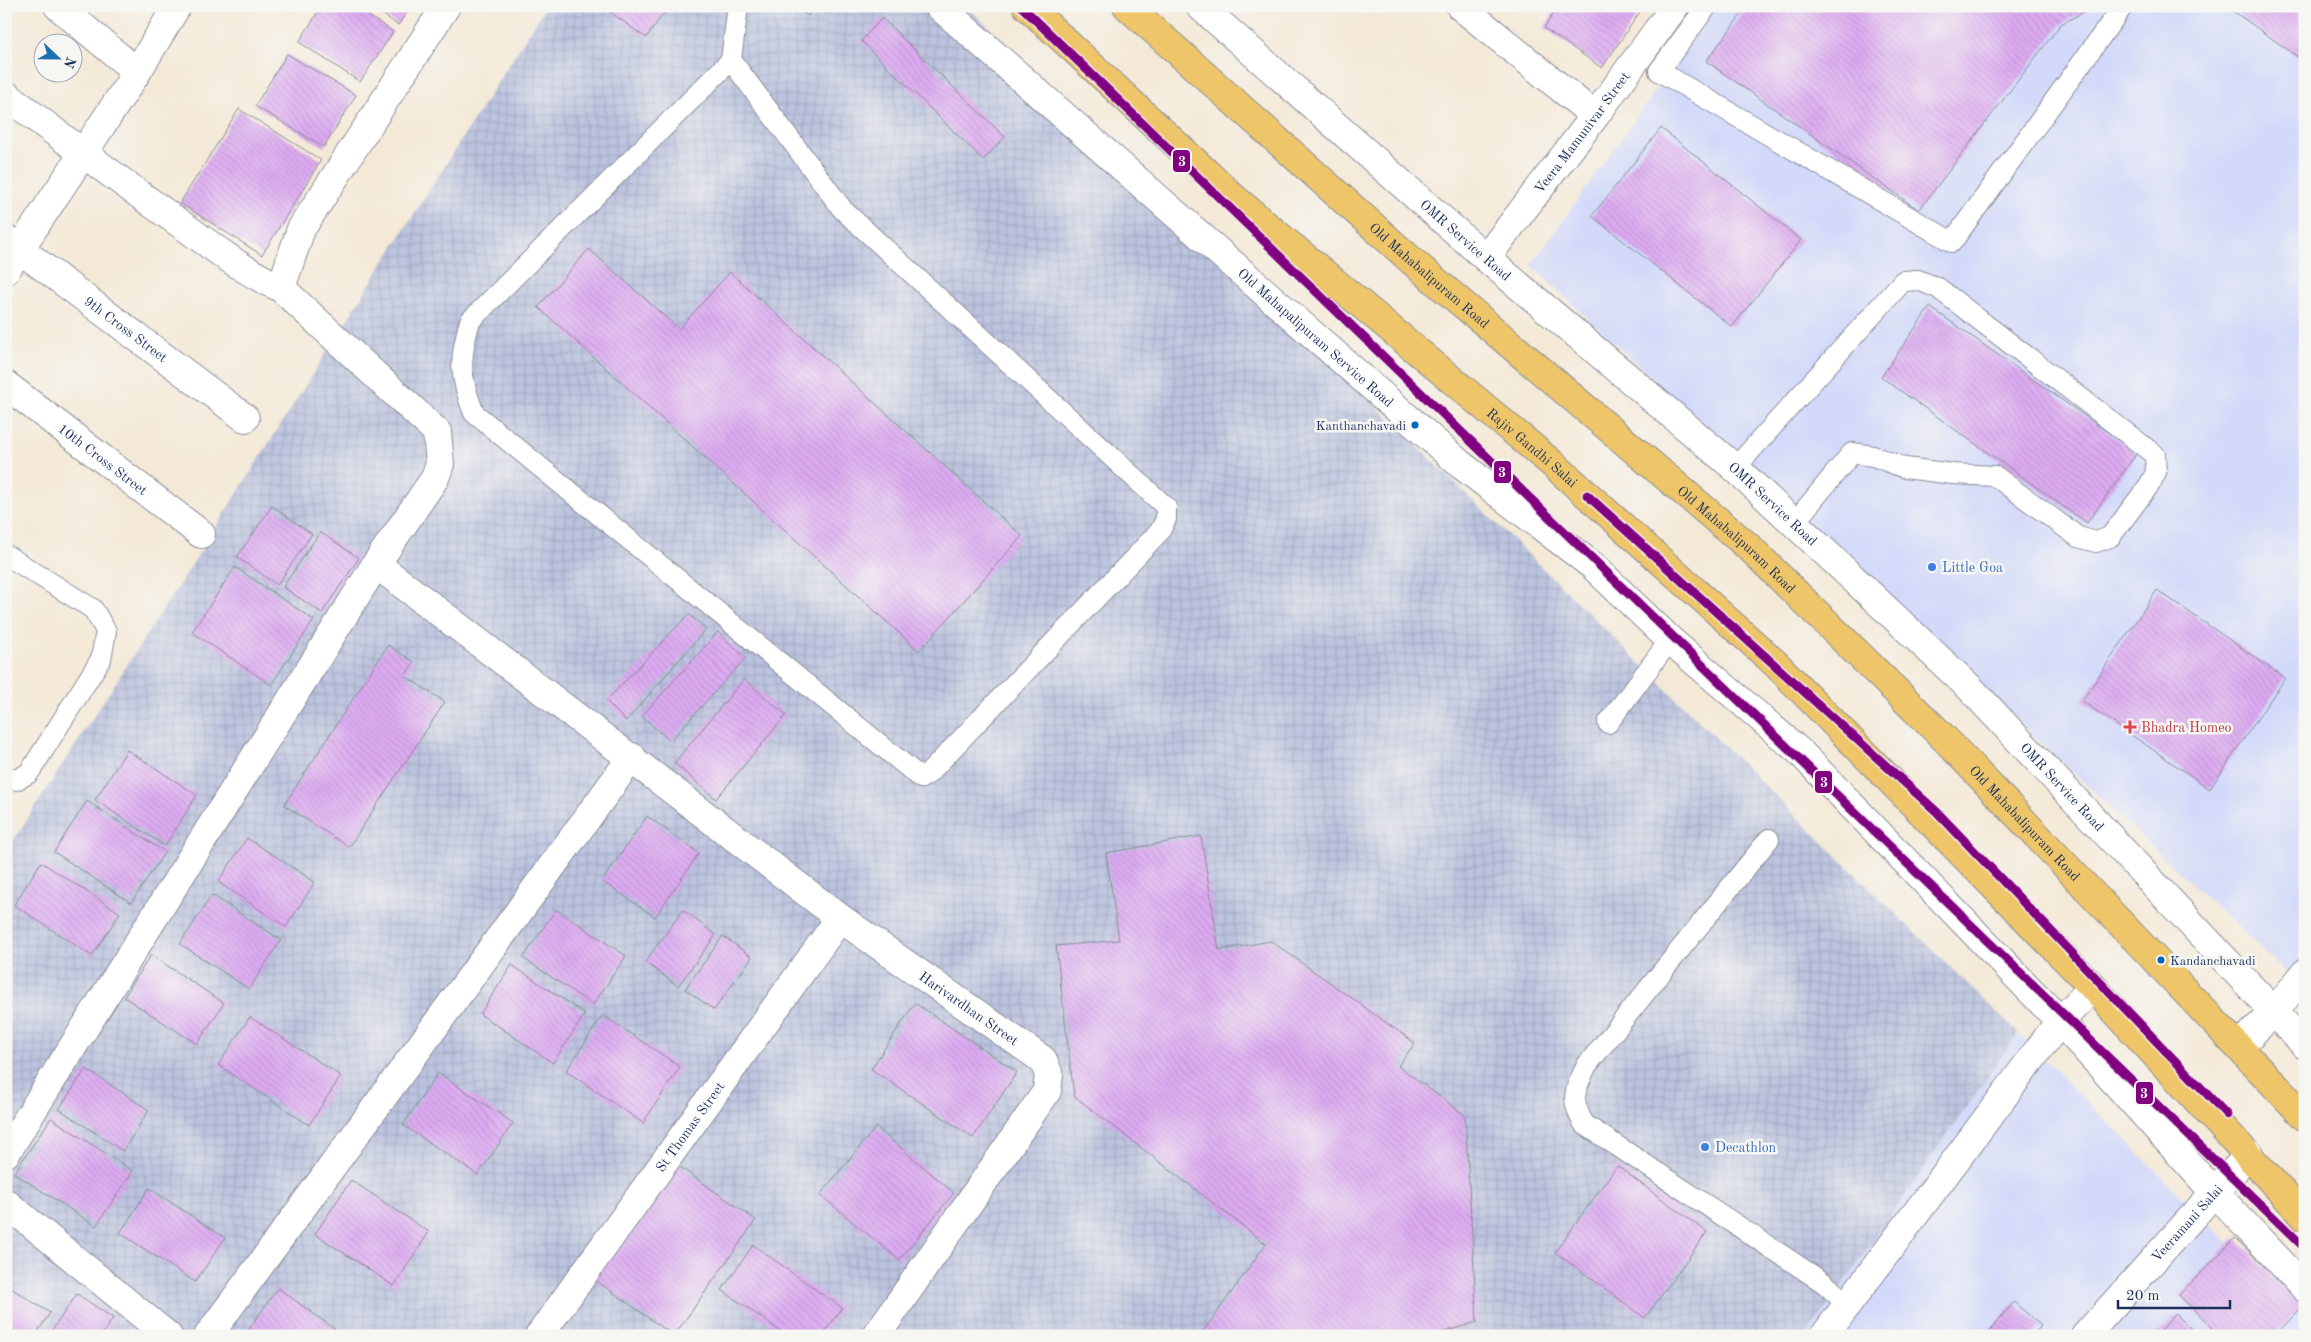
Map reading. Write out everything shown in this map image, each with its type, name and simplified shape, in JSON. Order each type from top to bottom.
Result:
[{"type":"main road","name":"Rajiv Gandhi Salai","points":[[1027,6],[1235,199],[1555,466],[1776,664],[2093,987],[2305,1217]]},
{"type":"main road","name":"Old Mahabalipuram Road","points":[[1127,6],[1412,261],[1750,549],[1943,737],[2305,1117]]},
{"type":"street","points":[[58,6],[137,72]]},
{"type":"street","points":[[10,253],[84,154],[177,6]]},
{"type":"street","points":[[281,288],[301,229],[446,6]]},
{"type":"street","name":"Old Mahapalipuram Service Road","points":[[939,6],[1460,464],[1593,566],[1670,640],[1800,752],[2060,1021],[2213,1191],[2305,1288]]},
{"type":"street","name":"OMR Service Road","points":[[1200,6],[1486,258],[1735,468],[1970,688],[2305,1045]]},
{"type":"street","points":[[1460,6],[1595,116]]},
{"type":"street","name":"Veera Mamunivar Street","points":[[1486,258],[1595,116],[1675,6]]},
{"type":"street","points":[[6,95],[84,154],[258,278],[281,288],[437,432],[440,464],[435,478],[376,564],[6,1153]]},
{"type":"street","name":"9th Cross Street","points":[[10,253],[245,418]]},
{"type":"street","name":"10th Cross Street","points":[[6,385],[201,534]]},
{"type":"street","name":"Harivardhan Street","points":[[376,564],[632,757],[840,918],[1043,1060],[1049,1075],[1046,1092],[876,1336]]},
{"type":"street","points":[[208,1336],[632,757]]},
{"type":"street","name":"St Thomas Street","points":[[539,1336],[840,918]]},
{"type":"street","points":[[2239,1046],[2274,1012],[2305,973]]},
{"type":"street","points":[[1824,1336],[2060,1021],[2093,987]]},
{"type":"street","name":"Veeramani Salai","points":[[2085,1336],[2248,1154]]},
{"type":"street","points":[[6,1202],[168,1336]]},
{"type":"lane","points":[[731,60],[842,210],[1166,507],[1166,519],[1160,531],[928,774],[921,778],[474,413],[466,393],[461,370],[464,342],[470,321],[731,60],[738,6]]},
{"type":"lane","points":[[1707,6],[1659,71],[1952,242],[2123,6]]},
{"type":"lane","points":[[1735,468],[1903,281],[1918,280],[1938,288],[2155,454],[2156,472],[2150,484],[2110,537],[2096,542],[2078,537],[1995,476],[1953,474],[1905,468],[1873,456],[1852,453],[1794,523]]},
{"type":"lane","points":[[6,555],[93,609],[106,631],[101,659],[29,773],[16,780],[6,777]]},
{"type":"lane","points":[[1608,723],[1670,640]]},
{"type":"lane","points":[[1769,839],[1587,1066],[1576,1088],[1575,1107],[1584,1124],[1824,1283],[1848,1305]]},
{"type":"shaded area","points":[[546,6],[967,6],[2018,1033],[1807,1336],[6,1336],[6,852],[193,563]]},
{"type":"shaded area","points":[[1716,6],[2305,6],[2305,990],[1531,265]]},
{"type":"shaded area","points":[[2018,1033],[2305,1319],[2305,1336],[1807,1336]]},
{"type":"building","points":[[322,6],[354,6],[393,32],[360,82],[299,42]]},
{"type":"building","points":[[371,6],[411,6],[398,25]]},
{"type":"building","points":[[602,6],[669,6],[646,38]]},
{"type":"building","points":[[795,6],[815,6],[808,16]]},
{"type":"building","points":[[1558,6],[1644,6],[1602,68],[1544,28]]},
{"type":"building","points":[[1748,6],[2095,6],[2061,24],[1919,210],[1706,61]]},
{"type":"building","points":[[2226,6],[2305,6],[2305,62]]},
{"type":"building","points":[[882,18],[1005,137],[983,160],[861,41]]},
{"type":"building","points":[[287,54],[356,95],[324,147],[255,106]]},
{"type":"building","points":[[239,109],[321,160],[262,255],[180,203]]},
{"type":"building","points":[[1661,128],[1801,240],[1732,327],[1592,216]]},
{"type":"building","points":[[589,249],[679,329],[730,272],[1022,536],[919,651],[538,307]]},
{"type":"building","points":[[1930,307],[2137,453],[2087,523],[1881,377]]},
{"type":"building","points":[[272,506],[312,534],[277,585],[237,557]]},
{"type":"building","points":[[320,532],[359,558],[322,613],[283,587]]},
{"type":"building","points":[[235,567],[314,620],[271,685],[192,632]]},
{"type":"building","points":[[2157,590],[2285,678],[2210,789],[2082,701]]},
{"type":"building","points":[[689,614],[706,629],[626,721],[606,701]]},
{"type":"building","points":[[718,632],[746,658],[670,741],[642,716]]},
{"type":"building","points":[[388,645],[414,662],[405,676],[445,702],[349,847],[284,805]]},
{"type":"building","points":[[744,679],[786,715],[716,799],[674,763]]},
{"type":"building","points":[[127,750],[197,795],[165,846],[95,800]]},
{"type":"building","points":[[87,801],[165,852],[131,903],[54,852]]},
{"type":"building","points":[[647,816],[699,853],[655,917],[602,881]]},
{"type":"building","points":[[1201,836],[1219,950],[1271,941],[1415,1043],[1398,1066],[1465,1115],[1477,1322],[1431,1336],[1200,1336],[1266,1244],[1074,1096],[1056,946],[1119,940],[1106,853]]},
{"type":"building","points":[[247,838],[315,882],[286,927],[218,882]]},
{"type":"building","points":[[41,862],[120,913],[92,956],[14,905]]},
{"type":"building","points":[[212,895],[281,940],[249,989],[180,944]]},
{"type":"building","points":[[556,909],[626,956],[593,1005],[523,958]]},
{"type":"building","points":[[683,910],[716,935],[678,986],[645,962]]},
{"type":"building","points":[[723,936],[752,957],[714,1010],[685,989]]},
{"type":"building","points":[[151,955],[224,1003],[197,1044],[124,997]]},
{"type":"building","points":[[512,965],[585,1014],[553,1063],[480,1014]]},
{"type":"building","points":[[915,1003],[1017,1072],[973,1138],[871,1069]]},
{"type":"building","points":[[603,1015],[680,1067],[643,1123],[566,1071]]},
{"type":"building","points":[[250,1017],[341,1076],[309,1125],[218,1065]]},
{"type":"building","points":[[86,1069],[149,1110],[123,1151],[59,1109]]},
{"type":"building","points":[[438,1073],[513,1123],[478,1175],[403,1125]]},
{"type":"building","points":[[51,1118],[133,1171],[96,1226],[14,1173]]},
{"type":"building","points":[[876,1127],[954,1193],[899,1260],[820,1195]]},
{"type":"building","points":[[674,1163],[756,1220],[674,1336],[593,1278]]},
{"type":"building","points":[[1617,1166],[1707,1232],[1645,1318],[1555,1252]]},
{"type":"building","points":[[351,1180],[429,1232],[394,1286],[315,1234]]},
{"type":"building","points":[[149,1188],[225,1238],[195,1282],[120,1233]]},
{"type":"building","points":[[2235,1238],[2304,1305],[2274,1336],[2221,1336],[2179,1295]]},
{"type":"building","points":[[753,1245],[842,1308],[822,1336],[787,1336],[722,1290]]},
{"type":"building","points":[[6,1285],[50,1313],[35,1336],[6,1335]]},
{"type":"building","points":[[278,1288],[344,1336],[244,1336]]},
{"type":"building","points":[[77,1294],[113,1318],[101,1336],[48,1336]]},
{"type":"building","points":[[2014,1302],[2041,1326],[2032,1336],[1985,1336]]},
{"type":"building","points":[[2176,1314],[2198,1336],[2155,1336]]},
{"type":"transit line","name":"3","points":[[1021,6],[2305,1248]]},
{"type":"transit line","name":"3","points":[[1587,495],[1936,811],[2227,1115]]},
{"type":"place","name":"Kanthanchavadi","points":[[1415,425]]},
{"type":"place","name":"Little Goa","points":[[1932,567]]},
{"type":"place","name":"Bhadra Homeo","points":[[2130,727]]},
{"type":"place","name":"Kandanchavadi","points":[[2161,960]]},
{"type":"place","name":"Decathlon","points":[[1705,1147]]}]
